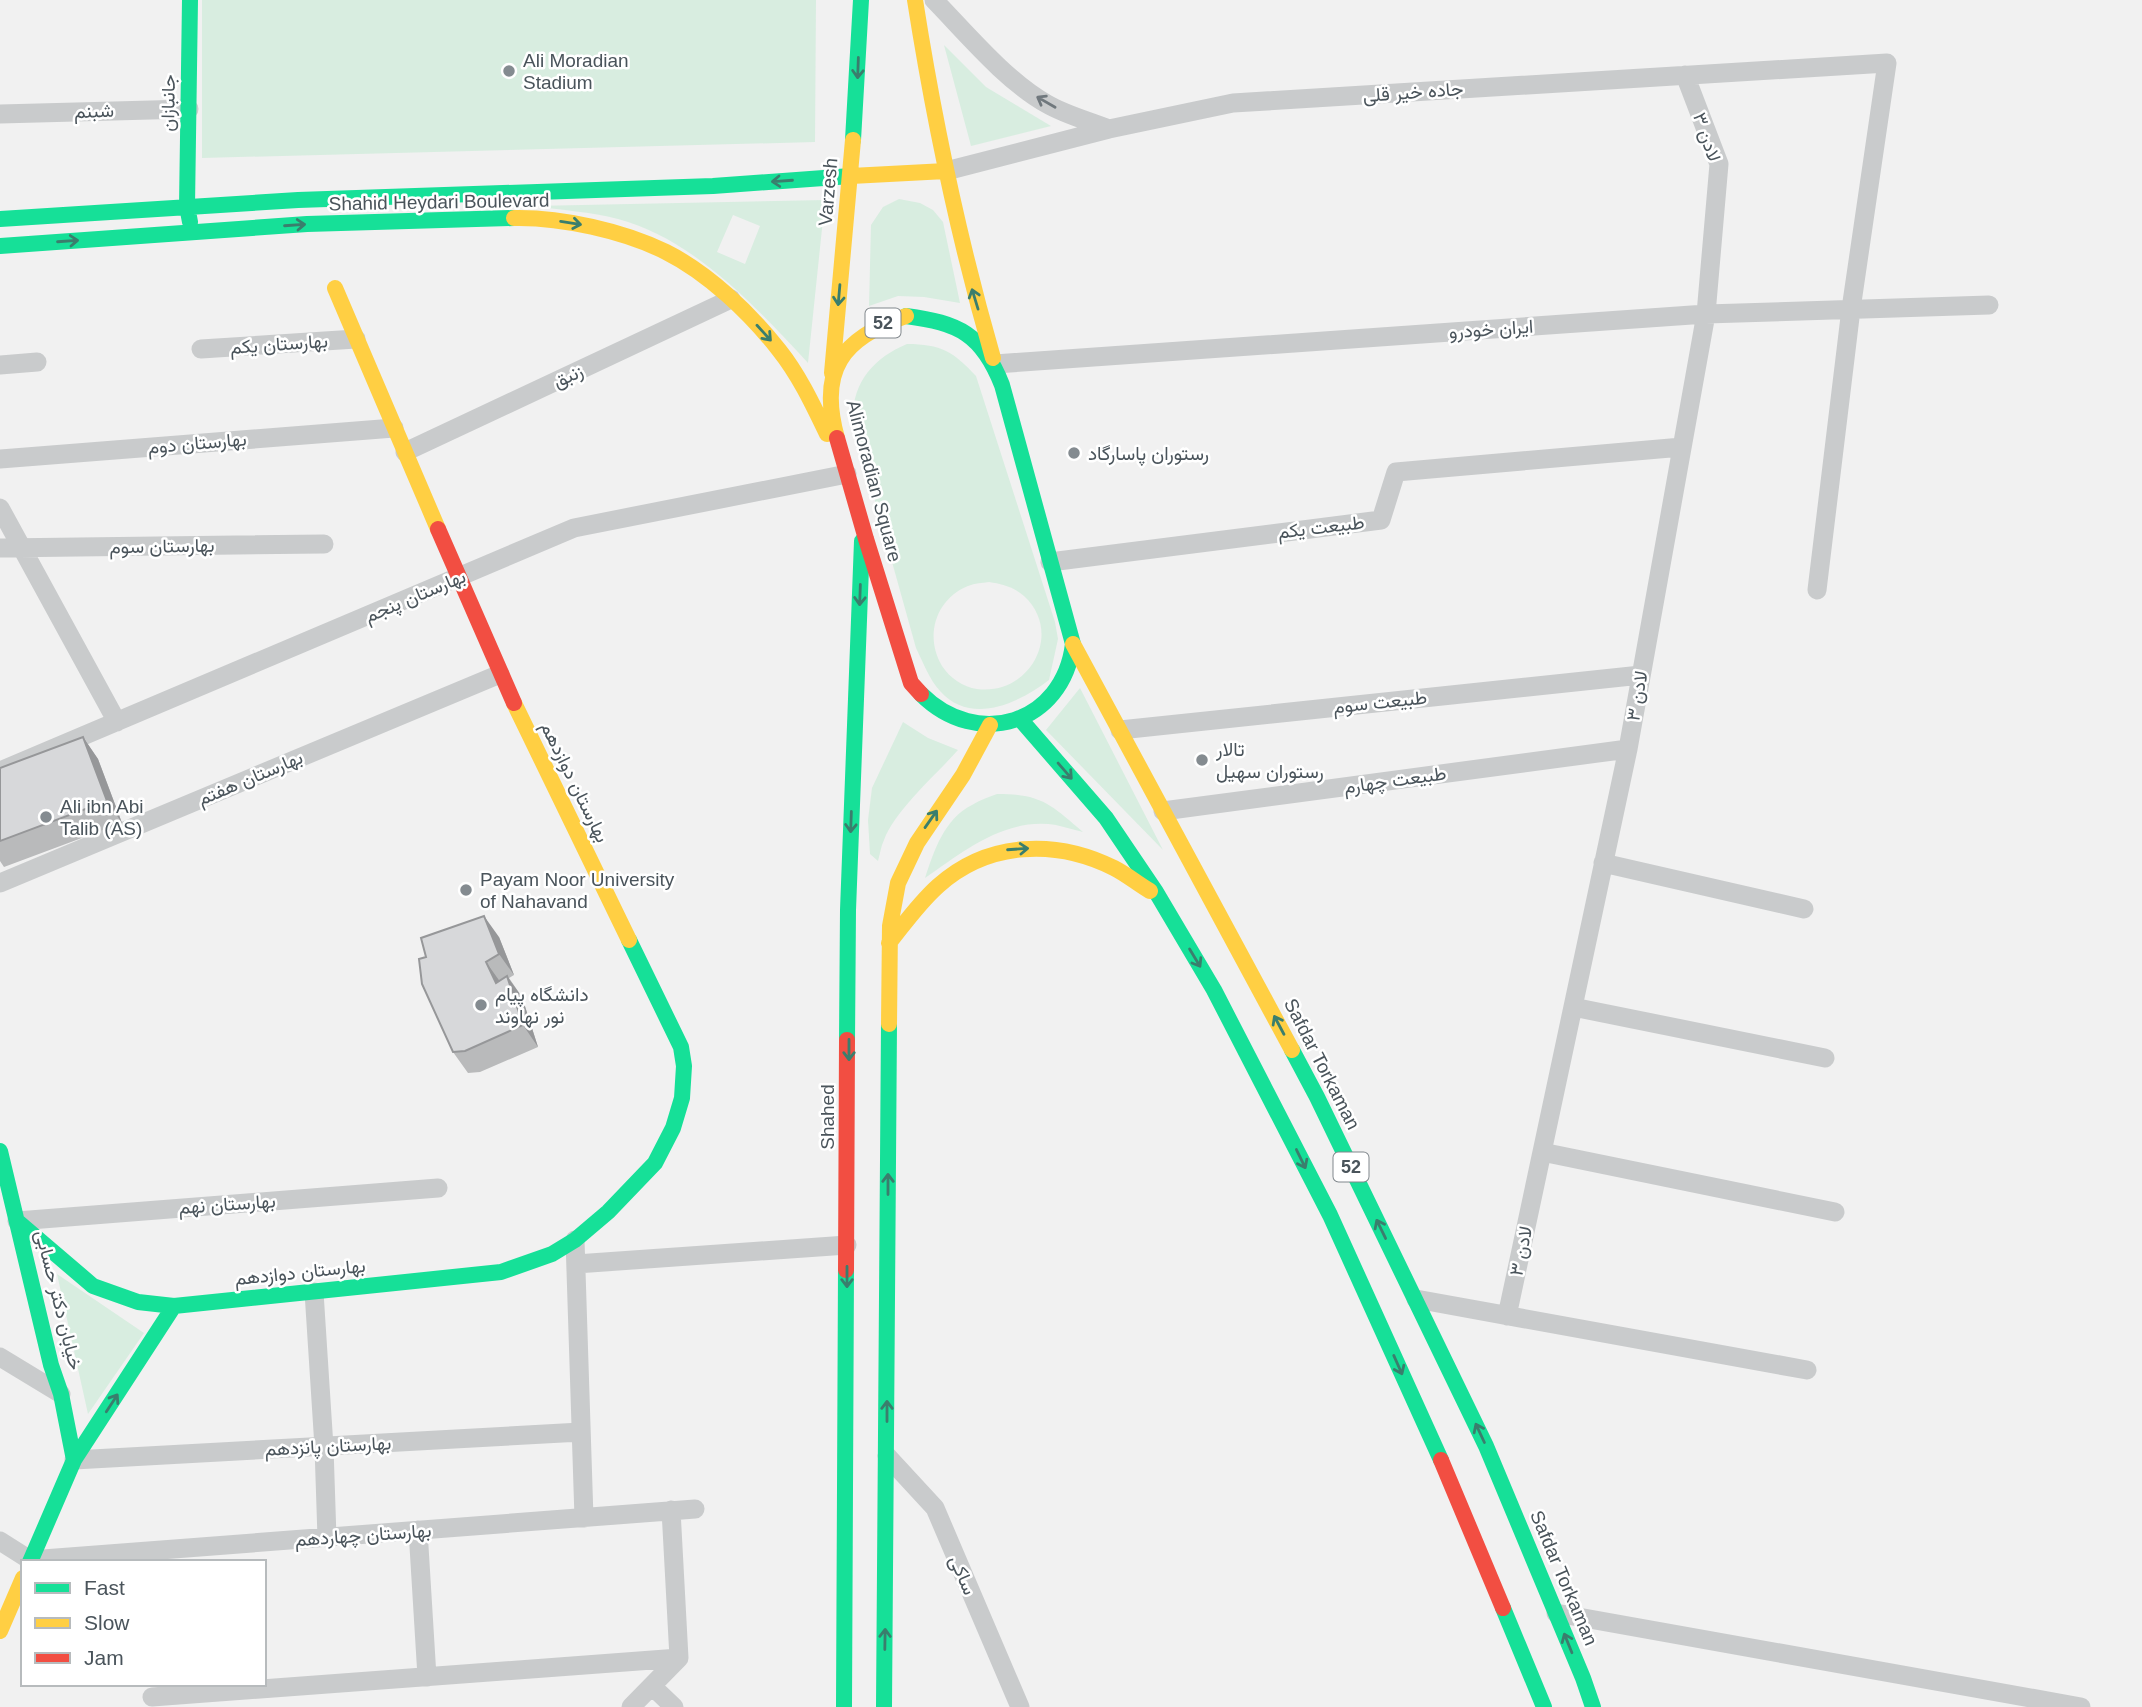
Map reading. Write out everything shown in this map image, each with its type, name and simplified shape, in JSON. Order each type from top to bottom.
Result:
[{"type":"main road","name":"جانبازان","points":[[190,0],[187,206],[192,232]]},
{"type":"main road","name":"Varzesh","points":[[830,387],[850,176],[861,0]]},
{"type":"main road","name":"52","points":[[915,0],[930,92],[970,281],[995,364]]},
{"type":"main road","name":"Shahid Heydari Boulevard","points":[[0,219],[187,206],[713,186],[946,171]]},
{"type":"main road","name":"Shahid Heydari Boulevard","points":[[0,246],[306,224],[531,218],[578,224],[666,252],[709,279],[731,299],[780,351],[806,391],[847,474]]},
{"type":"main road","name":"بهارستان دوازدهم","points":[[17,1221],[93,1286],[138,1302],[174,1306],[501,1272],[552,1254],[575,1240],[608,1212],[655,1163],[678,1112],[684,1082],[681,1047],[500,674],[335,288]]},
{"type":"main road","name":"Alimoradian Square","points":[[906,316],[937,319],[961,329],[976,340],[995,364],[1073,644],[1069,669],[1055,692],[1040,708],[1021,720],[990,725],[965,722],[943,712],[921,696],[911,683],[847,474],[829,403],[830,387],[840,361],[856,339],[880,324],[906,316]]},
{"type":"main road","name":"Shahed","points":[[844,1707],[848,910],[863,527]]},
{"type":"main road","name":"Safdar Torkaman","points":[[1073,644],[1317,1097],[1416,1299],[1486,1446],[1592,1707]]},
{"type":"main road","name":"52","points":[[1021,720],[1106,818],[1158,895],[1214,990],[1330,1215],[1458,1498],[1544,1707]]},
{"type":"main road","points":[[884,1707],[889,943],[897,885],[908,855],[930,819],[958,783],[990,725]]},
{"type":"main road","points":[[889,943],[919,904],[952,874],[977,858],[1017,848],[1051,848],[1081,855],[1113,868],[1158,895]]},
{"type":"main road","name":"خیابان دکتر حسابی","points":[[0,1151],[4,1181],[17,1221],[51,1364],[61,1394],[74,1460]]},
{"type":"main road","points":[[31,1560],[74,1460],[174,1306]]},
{"type":"main road","points":[[0,1631],[21,1583]]},
{"type":"street","points":[[934,0],[1020,85],[1047,104],[1109,129]]},
{"type":"street","name":"جاده خیر قلی","points":[[946,171],[1109,129],[1233,103],[1887,63],[1851,309]]},
{"type":"street","name":"لادن ۳","points":[[1507,1316],[1628,749],[1706,314],[1719,164],[1685,75]]},
{"type":"street","name":"شبنم","points":[[0,114],[189,109]]},
{"type":"street","name":"زنبق","points":[[405,452],[731,299]]},
{"type":"street","name":"ایران خودرو","points":[[995,364],[1706,314],[1989,305]]},
{"type":"street","points":[[1817,590],[1851,309]]},
{"type":"street","name":"بهارستان یکم","points":[[201,349],[356,339]]},
{"type":"street","points":[[0,365],[37,362]]},
{"type":"street","name":"بهارستان دوم","points":[[0,459],[394,428]]},
{"type":"street","name":"طبیعت یکم","points":[[1051,562],[1381,520],[1396,472],[1682,447]]},
{"type":"street","name":"بهارستان پنجم","points":[[0,771],[575,528],[847,474]]},
{"type":"street","points":[[0,508],[117,722]]},
{"type":"street","name":"بهارستان سوم","points":[[0,548],[324,544]]},
{"type":"street","name":"بهارستان هفتم","points":[[0,883],[500,674]]},
{"type":"street","name":"طبیعت سوم","points":[[1119,730],[1641,675]]},
{"type":"street","name":"طبیعت چهارم","points":[[1163,811],[1628,749]]},
{"type":"street","points":[[1603,863],[1804,909]]},
{"type":"street","points":[[1573,1007],[1825,1058]]},
{"type":"street","points":[[1542,1152],[1835,1212]]},
{"type":"street","name":"بهارستان نهم","points":[[17,1221],[438,1188]]},
{"type":"street","points":[[575,1240],[584,1518]]},
{"type":"street","points":[[576,1265],[847,1245]]},
{"type":"street","points":[[314,1292],[327,1538]]},
{"type":"street","points":[[1416,1299],[1807,1370]]},
{"type":"street","points":[[0,1357],[61,1394]]},
{"type":"street","name":"بهارستان پانزدهم","points":[[74,1460],[581,1432]]},
{"type":"street","name":"ساکی","points":[[887,1456],[934,1508],[1020,1707]]},
{"type":"street","name":"بهارستان چهاردهم","points":[[108,1560],[327,1538],[695,1509]]},
{"type":"street","points":[[631,1707],[679,1658],[671,1510]]},
{"type":"street","points":[[418,1531],[428,1677]]},
{"type":"street","points":[[0,1541],[21,1560]]},
{"type":"street","points":[[1556,1613],[2081,1707]]},
{"type":"street","points":[[150,1696],[259,1698],[428,1677],[679,1658]]},
{"type":"street","points":[[652,1685],[674,1707]]},
{"type":"green space","name":"Ali Moradian Stadium","points":[[202,0],[816,0],[815,142],[202,158]]},
{"type":"green space","points":[[944,45],[986,87],[1051,126],[971,146]]},
{"type":"green space","points":[[899,199],[920,203],[933,210],[943,222],[960,303],[898,296],[869,306],[871,225],[883,207]]},
{"type":"green space","points":[[825,200],[808,363],[746,299],[673,242],[618,219],[533,206]],"holes":[[[733,215],[760,226],[745,264],[717,252]]]},
{"type":"green space","points":[[907,344],[938,348],[953,355],[976,376],[1055,622],[1058,639],[1049,680],[1010,703],[980,709],[952,702],[933,681],[916,648],[853,422],[853,408],[860,384],[874,365]],"holes":[[[989,582],[1008,586],[1024,596],[1036,611],[1041,627],[1041,644],[1026,672],[1012,683],[996,689],[977,689],[962,684],[942,666],[934,643],[934,631],[936,620],[948,600],[968,586]]]},
{"type":"green space","points":[[1080,688],[1163,850],[1046,730]]},
{"type":"green space","points":[[903,722],[928,738],[958,750],[898,816],[883,842],[878,861],[870,854],[868,820],[872,788]]},
{"type":"green space","points":[[997,794],[1036,799],[1054,808],[1083,832],[1056,825],[1037,824],[1002,831],[970,847],[925,878],[947,827],[962,811]]},
{"type":"green space","points":[[57,1274],[144,1333],[88,1414]]},
{"type":"building","points":[[83,737],[107,801],[0,841],[0,768]]},
{"type":"building","name":"دانشگاه پیام نور نهاوند","points":[[484,916],[499,954],[486,962],[496,983],[507,976],[523,1025],[465,1051],[453,1052],[422,984],[419,959],[426,957],[421,938]]},
{"type":"traffic: fast","points":[[190,0],[187,206],[190,222]]},
{"type":"traffic: fast","points":[[853,140],[861,0]]},
{"type":"traffic: fast","points":[[0,219],[298,200],[713,186],[851,176]]},
{"type":"traffic: fast","points":[[0,246],[307,224],[514,218]]},
{"type":"traffic: fast","points":[[906,316],[941,323],[966,334],[977,343],[994,368],[1002,385],[1073,644],[1066,671],[1053,693],[1035,710],[1014,720],[991,724],[967,721],[943,711],[921,694]]},
{"type":"traffic: fast","points":[[847,1040],[848,910],[862,541]]},
{"type":"traffic: fast","points":[[1021,720],[1106,818],[1156,892],[1214,990],[1330,1215],[1441,1460]]},
{"type":"traffic: fast","points":[[174,1306],[501,1272],[552,1254],[575,1240],[608,1212],[655,1163],[673,1128],[682,1098],[684,1066],[681,1047],[629,940]]},
{"type":"traffic: fast","points":[[884,1707],[889,1024]]},
{"type":"traffic: fast","points":[[1292,1050],[1486,1446],[1593,1707]]},
{"type":"traffic: fast","points":[[0,1151],[51,1365],[61,1394],[74,1460]]},
{"type":"traffic: fast","points":[[17,1221],[93,1286],[138,1302],[174,1306],[74,1460],[31,1560]]},
{"type":"traffic: fast","points":[[844,1707],[846,1270]]},
{"type":"traffic: fast","points":[[1503,1608],[1544,1707]]},
{"type":"traffic: slow","points":[[915,0],[948,180],[993,358]]},
{"type":"traffic: slow","points":[[832,373],[853,140]]},
{"type":"traffic: slow","points":[[851,176],[946,171]]},
{"type":"traffic: slow","points":[[514,218],[572,223],[631,238],[666,252],[713,282],[742,308],[779,350],[799,380],[827,434]]},
{"type":"traffic: slow","points":[[335,288],[438,529]]},
{"type":"traffic: slow","points":[[837,438],[831,393],[840,360],[851,346],[866,335],[906,316]]},
{"type":"traffic: slow","points":[[1073,644],[1292,1050]]},
{"type":"traffic: slow","points":[[514,703],[629,940]]},
{"type":"traffic: slow","points":[[889,1024],[890,926],[898,883],[917,843],[963,775],[990,725]]},
{"type":"traffic: slow","points":[[889,943],[918,906],[938,886],[978,860],[1000,853],[1023,849],[1069,852],[1114,868],[1150,891]]},
{"type":"traffic: slow","points":[[0,1631],[21,1583]]},
{"type":"traffic: jam","points":[[837,438],[911,683],[921,694]]},
{"type":"traffic: jam","points":[[438,529],[514,703]]},
{"type":"traffic: jam","points":[[846,1270],[847,1040]]},
{"type":"traffic: jam","points":[[1441,1460],[1503,1608]]},
{"type":"place","name":"Ali Moradian Stadium","points":[[509,71]]},
{"type":"place","name":"رستوران پاسارگاد","points":[[1074,453]]},
{"type":"place","name":"تالار رستوران سهیل","points":[[1202,760]]},
{"type":"place","name":"Ali ibn Abi Talib (AS)","points":[[46,817]]},
{"type":"place","name":"Payam Noor University of Nahavand","points":[[466,890]]},
{"type":"place","name":"دانشگاه پیام نور نهاوند","points":[[481,1005]]}]
